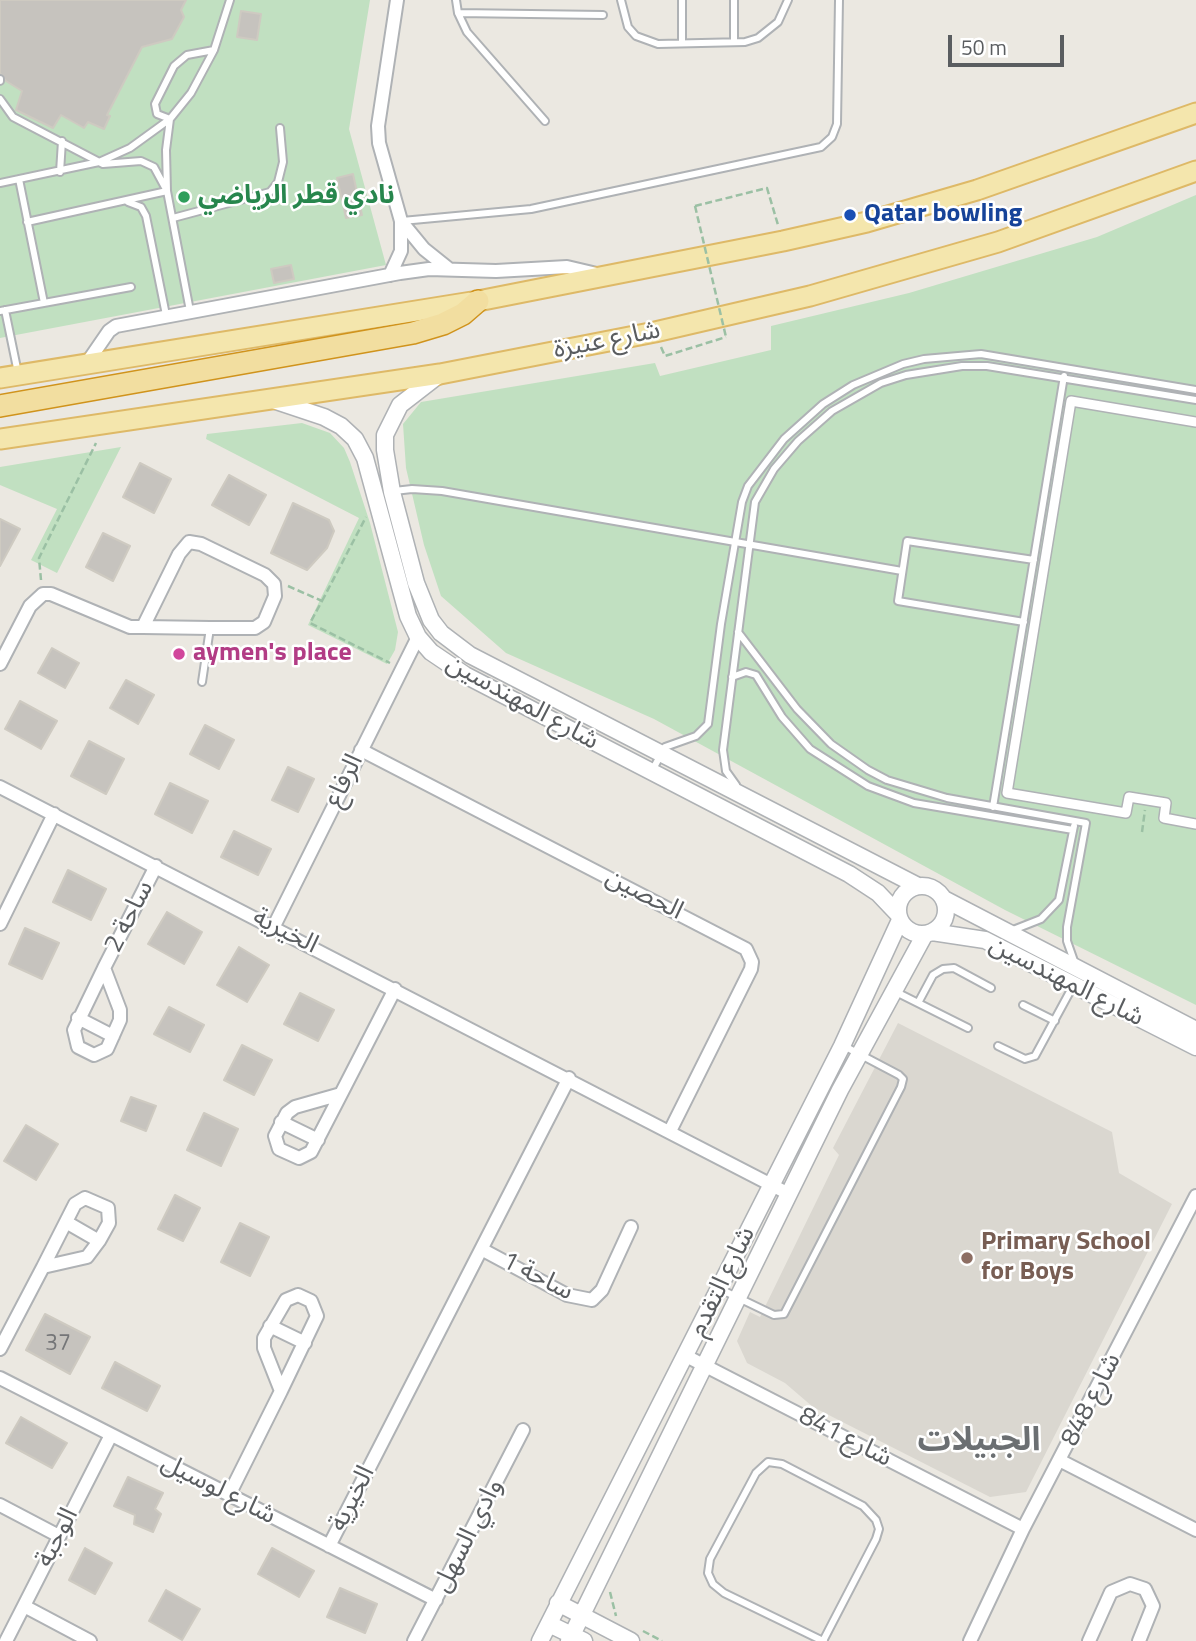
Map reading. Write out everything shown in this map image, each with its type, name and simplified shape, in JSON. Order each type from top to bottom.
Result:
[{"type":"highway","points":[[0,406],[413,333],[443,324],[463,314],[478,301]]},
{"type":"main road","points":[[9,376],[478,301],[783,241],[867,222],[977,190],[1196,113]]},
{"type":"main road","name":"شارع عنيزة","points":[[0,439],[440,374],[655,332],[810,296],[998,242],[1196,171]]},
{"type":"street","points":[[390,275],[401,251],[401,221],[379,143],[378,126],[397,0]]},
{"type":"street","points":[[401,221],[424,249],[449,270]]},
{"type":"street","points":[[87,363],[109,331],[116,326],[390,275],[429,269],[567,267],[603,276]]},
{"type":"street","name":"شارع المهندسين","points":[[440,374],[400,405],[391,418],[385,435],[385,450],[392,492],[424,605],[441,633],[470,655],[918,886]]},
{"type":"street","name":"شارع المهندسين","points":[[267,398],[341,426],[355,439],[365,458],[404,604],[418,637],[443,662],[652,774],[849,874],[878,894],[898,917]]},
{"type":"street","points":[[1196,422],[1071,401],[1007,793],[1126,813],[1129,797],[1166,803],[1164,818],[1196,824]]},
{"type":"street","points":[[0,664],[30,606],[43,594],[61,597],[122,625],[143,627],[210,628],[259,627],[275,596],[274,584],[265,575],[201,544],[188,542],[179,554],[143,627]]},
{"type":"street","name":"الرفاع","points":[[274,926],[418,637]]},
{"type":"street","name":"الحصين","points":[[361,750],[746,949],[752,962],[751,969],[670,1131]]},
{"type":"street","name":"الخيرية","points":[[0,786],[789,1194]]},
{"type":"street","points":[[0,924],[54,814]]},
{"type":"street","name":"ساحة 2","points":[[78,1018],[156,866]]},
{"type":"street","points":[[918,886],[933,888],[944,899],[943,921],[929,933],[910,931],[898,917],[905,892],[918,886]]},
{"type":"street","name":"شارع المهندسين","points":[[944,899],[1008,932],[1076,977],[1196,1047]]},
{"type":"street","name":"شارع التقدم","points":[[540,1641],[842,1046],[898,917]]},
{"type":"street","name":"شارع المهندسين","points":[[929,933],[985,940],[1196,1030]]},
{"type":"street","name":"شارع التقدم","points":[[575,1639],[581,1615],[858,1054],[892,990],[929,933]]},
{"type":"street","name":"ساحة 2","points":[[104,968],[121,1015],[114,1036]]},
{"type":"street","points":[[341,1094],[295,1107],[281,1122],[275,1136],[275,1144],[292,1157],[306,1157],[318,1140],[395,989]]},
{"type":"street","points":[[78,1018],[114,1036],[107,1049],[99,1054],[84,1050],[74,1038],[78,1018]]},
{"type":"street","name":"الخيرية","points":[[329,1546],[569,1078]]},
{"type":"street","points":[[281,1122],[318,1140]]},
{"type":"street","name":"شارع 848","points":[[970,1641],[1023,1529],[1061,1461],[1196,1196]]},
{"type":"street","points":[[0,1349],[66,1222],[79,1199],[93,1199],[102,1203],[110,1215],[99,1241],[87,1257],[43,1267]]},
{"type":"street","points":[[66,1222],[99,1241]]},
{"type":"street","name":"ساحة 1","points":[[483,1250],[567,1295],[592,1300],[602,1290],[631,1227]]},
{"type":"street","points":[[229,1495],[281,1391],[305,1343],[317,1316],[314,1305],[306,1297],[298,1295],[286,1300],[264,1338],[264,1348],[281,1391]]},
{"type":"street","points":[[270,1326],[305,1343]]},
{"type":"street","name":"شارع 841","points":[[686,1356],[1023,1529]]},
{"type":"street","name":"شارع لوسيل","points":[[0,1378],[436,1600]]},
{"type":"street","name":"وادي السهل","points":[[414,1641],[523,1430]]},
{"type":"street","name":"الوجبة","points":[[6,1641],[111,1435]]},
{"type":"street","points":[[1061,1461],[1196,1530]]},
{"type":"street","points":[[0,1505],[59,1536]]},
{"type":"street","points":[[1089,1641],[1111,1592],[1130,1584],[1145,1589],[1153,1606],[1139,1641]]},
{"type":"street","points":[[558,1603],[631,1641]]},
{"type":"street","points":[[24,1606],[90,1641]]},
{"type":"street","points":[[549,1623],[575,1639]]},
{"type":"lane","points":[[0,183],[99,162],[130,148],[170,119],[191,93],[214,50],[230,0]]},
{"type":"lane","points":[[456,0],[458,13],[467,32],[545,121]]},
{"type":"lane","points":[[621,0],[623,17],[636,36],[658,44],[734,42],[758,38],[769,32],[778,22],[788,0]]},
{"type":"lane","points":[[682,0],[682,43]]},
{"type":"lane","points":[[734,0],[734,42]]},
{"type":"lane","points":[[401,221],[531,209],[821,147],[832,137],[837,124],[839,0]]},
{"type":"lane","points":[[458,13],[603,15]]},
{"type":"lane","points":[[170,119],[157,114],[155,104],[174,66],[187,55],[214,50]]},
{"type":"lane","points":[[0,99],[13,117],[99,162],[107,165],[146,163],[159,172],[167,191],[190,311]]},
{"type":"lane","points":[[167,191],[166,150],[170,119]]},
{"type":"lane","points":[[173,218],[270,192],[278,183],[283,162],[280,128]]},
{"type":"lane","points":[[60,172],[62,141]]},
{"type":"lane","points":[[19,179],[44,303]]},
{"type":"lane","points":[[27,222],[167,191]]},
{"type":"lane","points":[[126,202],[141,207],[146,216],[166,315]]},
{"type":"lane","points":[[9,376],[2,310],[131,287]]},
{"type":"lane","points":[[652,774],[660,751],[676,741],[696,736],[708,724],[742,502],[758,470],[804,419],[853,385],[903,364],[961,355],[981,354],[1196,390]]},
{"type":"lane","points":[[744,795],[729,778],[723,758],[748,544],[757,496],[774,469],[798,441],[832,411],[881,383],[906,375],[962,366],[987,366],[1196,400]]},
{"type":"lane","points":[[993,807],[1065,367]]},
{"type":"lane","points":[[392,492],[412,489],[442,491],[902,571]]},
{"type":"lane","points":[[1024,622],[898,601],[902,571],[907,541],[1034,560]]},
{"type":"lane","points":[[202,682],[210,628]]},
{"type":"lane","points":[[738,632],[797,709],[831,744],[854,761],[887,779],[916,790],[1086,823],[1067,940],[1076,977],[1035,1056],[1025,1059],[998,1046]]},
{"type":"lane","points":[[732,677],[746,672],[756,676],[782,717],[810,749],[868,786],[914,803],[1073,830]]},
{"type":"lane","points":[[1008,932],[1041,919],[1059,900],[1075,821]]},
{"type":"lane","points":[[918,1003],[933,975],[943,969],[954,968],[991,988]]},
{"type":"lane","points":[[892,990],[968,1028]]},
{"type":"lane","points":[[1023,1005],[1055,1021]]},
{"type":"lane","points":[[720,1289],[774,1315],[784,1314],[901,1087],[903,1079],[899,1076],[842,1046]]},
{"type":"lane","points":[[768,1462],[782,1464],[863,1506],[876,1520],[879,1530],[876,1539],[824,1641],[724,1594],[713,1584],[708,1573],[710,1559],[756,1473],[768,1462]]},
{"type":"path","points":[[665,356],[726,337],[695,206],[767,188],[783,241]]},
{"type":"path","points":[[43,594],[39,558],[106,422]]},
{"type":"path","points":[[376,500],[310,623],[402,669]]},
{"type":"path","points":[[274,584],[289,586],[322,601]]},
{"type":"path","points":[[1142,832],[1144,816]]},
{"type":"shaded area","name":"Primary School for Boys","points":[[898,1023],[1112,1132],[1119,1173],[1172,1204],[1026,1492],[990,1497],[813,1407],[785,1383],[747,1363],[737,1341],[750,1312],[760,1317],[839,1155],[833,1148]]},
{"type":"green space","name":"نادي قطر الرياضي","points":[[0,0],[370,0],[349,129],[386,265],[0,338]]},
{"type":"green space","points":[[1196,195],[1196,1005],[1005,910],[654,719],[506,653],[441,596],[424,545],[406,468],[403,424],[421,402],[655,363],[660,376],[771,350],[771,326],[909,293],[1097,237]]},
{"type":"green space","points":[[302,423],[330,433],[344,448],[350,462],[370,523],[398,632],[395,650],[387,664],[308,625],[359,518],[206,439],[207,434]]},
{"type":"green space","points":[[121,447],[57,573],[31,560],[57,509],[0,485],[0,467]]},
{"type":"building","points":[[0,0],[186,0],[181,10],[184,17],[172,39],[142,47],[107,115],[110,116],[104,129],[88,122],[84,128],[61,115],[53,128],[16,110],[22,91],[6,81],[0,73]]},
{"type":"building","points":[[241,11],[261,14],[257,40],[237,37]]},
{"type":"building","points":[[353,174],[362,215],[346,218],[337,178]]},
{"type":"building","points":[[291,265],[294,279],[274,283],[271,269]]},
{"type":"building","points":[[140,463],[171,479],[154,513],[123,497]]},
{"type":"building","points":[[229,475],[266,495],[249,525],[212,505]]},
{"type":"building","points":[[293,503],[329,520],[334,531],[327,548],[307,570],[271,553]]},
{"type":"building","points":[[0,519],[20,529],[0,566]]},
{"type":"building","points":[[103,533],[130,546],[113,581],[86,567]]},
{"type":"building","points":[[52,648],[79,663],[65,688],[38,673]]},
{"type":"building","points":[[126,680],[154,695],[138,724],[110,708]]},
{"type":"building","points":[[20,701],[57,721],[41,749],[5,729]]},
{"type":"building","points":[[205,725],[234,740],[219,769],[190,754]]},
{"type":"building","points":[[89,741],[124,759],[106,794],[71,776]]},
{"type":"building","points":[[288,767],[314,779],[298,812],[272,800]]},
{"type":"building","points":[[170,783],[208,801],[192,833],[155,814]]},
{"type":"building","points":[[234,831],[271,849],[258,875],[221,857]]},
{"type":"building","points":[[68,870],[106,889],[91,920],[53,902]]},
{"type":"building","points":[[167,912],[202,932],[184,964],[148,944]]},
{"type":"building","points":[[25,928],[59,943],[42,979],[9,964]]},
{"type":"building","points":[[239,947],[269,965],[247,1002],[217,985]]},
{"type":"building","points":[[300,993],[334,1010],[318,1041],[284,1024]]},
{"type":"building","points":[[169,1007],[204,1025],[190,1052],[154,1034]]},
{"type":"building","points":[[242,1045],[272,1060],[254,1095],[224,1080]]},
{"type":"building","points":[[131,1097],[156,1106],[146,1131],[121,1121]]},
{"type":"building","points":[[204,1113],[238,1129],[221,1166],[187,1150]]},
{"type":"building","points":[[26,1125],[58,1144],[36,1180],[4,1161]]},
{"type":"building","points":[[175,1195],[200,1208],[183,1241],[158,1229]]},
{"type":"building","points":[[240,1223],[269,1237],[250,1276],[221,1262]]},
{"type":"building","points":[[45,1314],[90,1337],[70,1374],[26,1350]]},
{"type":"building","points":[[115,1362],[160,1386],[147,1411],[102,1388]]},
{"type":"building","points":[[21,1417],[67,1443],[52,1468],[6,1443]]},
{"type":"building","points":[[128,1477],[163,1493],[155,1509],[161,1514],[153,1532],[134,1524],[135,1515],[114,1506]]},
{"type":"building","points":[[85,1548],[112,1563],[95,1594],[69,1580]]},
{"type":"building","points":[[272,1548],[314,1571],[299,1597],[258,1574]]},
{"type":"building","points":[[340,1588],[377,1604],[365,1633],[327,1617]]},
{"type":"building","points":[[166,1590],[200,1609],[182,1640],[149,1621]]},
{"type":"place","name":"نادي قطر الرياضي","points":[[184,197]]},
{"type":"place","name":"Qatar bowling","points":[[850,215]]},
{"type":"place","name":"aymen's place","points":[[179,654]]},
{"type":"place","name":"Primary School for Boys","points":[[967,1258]]},
{"type":"district","name":"الجبيلات","points":[[979,1442]]}]
